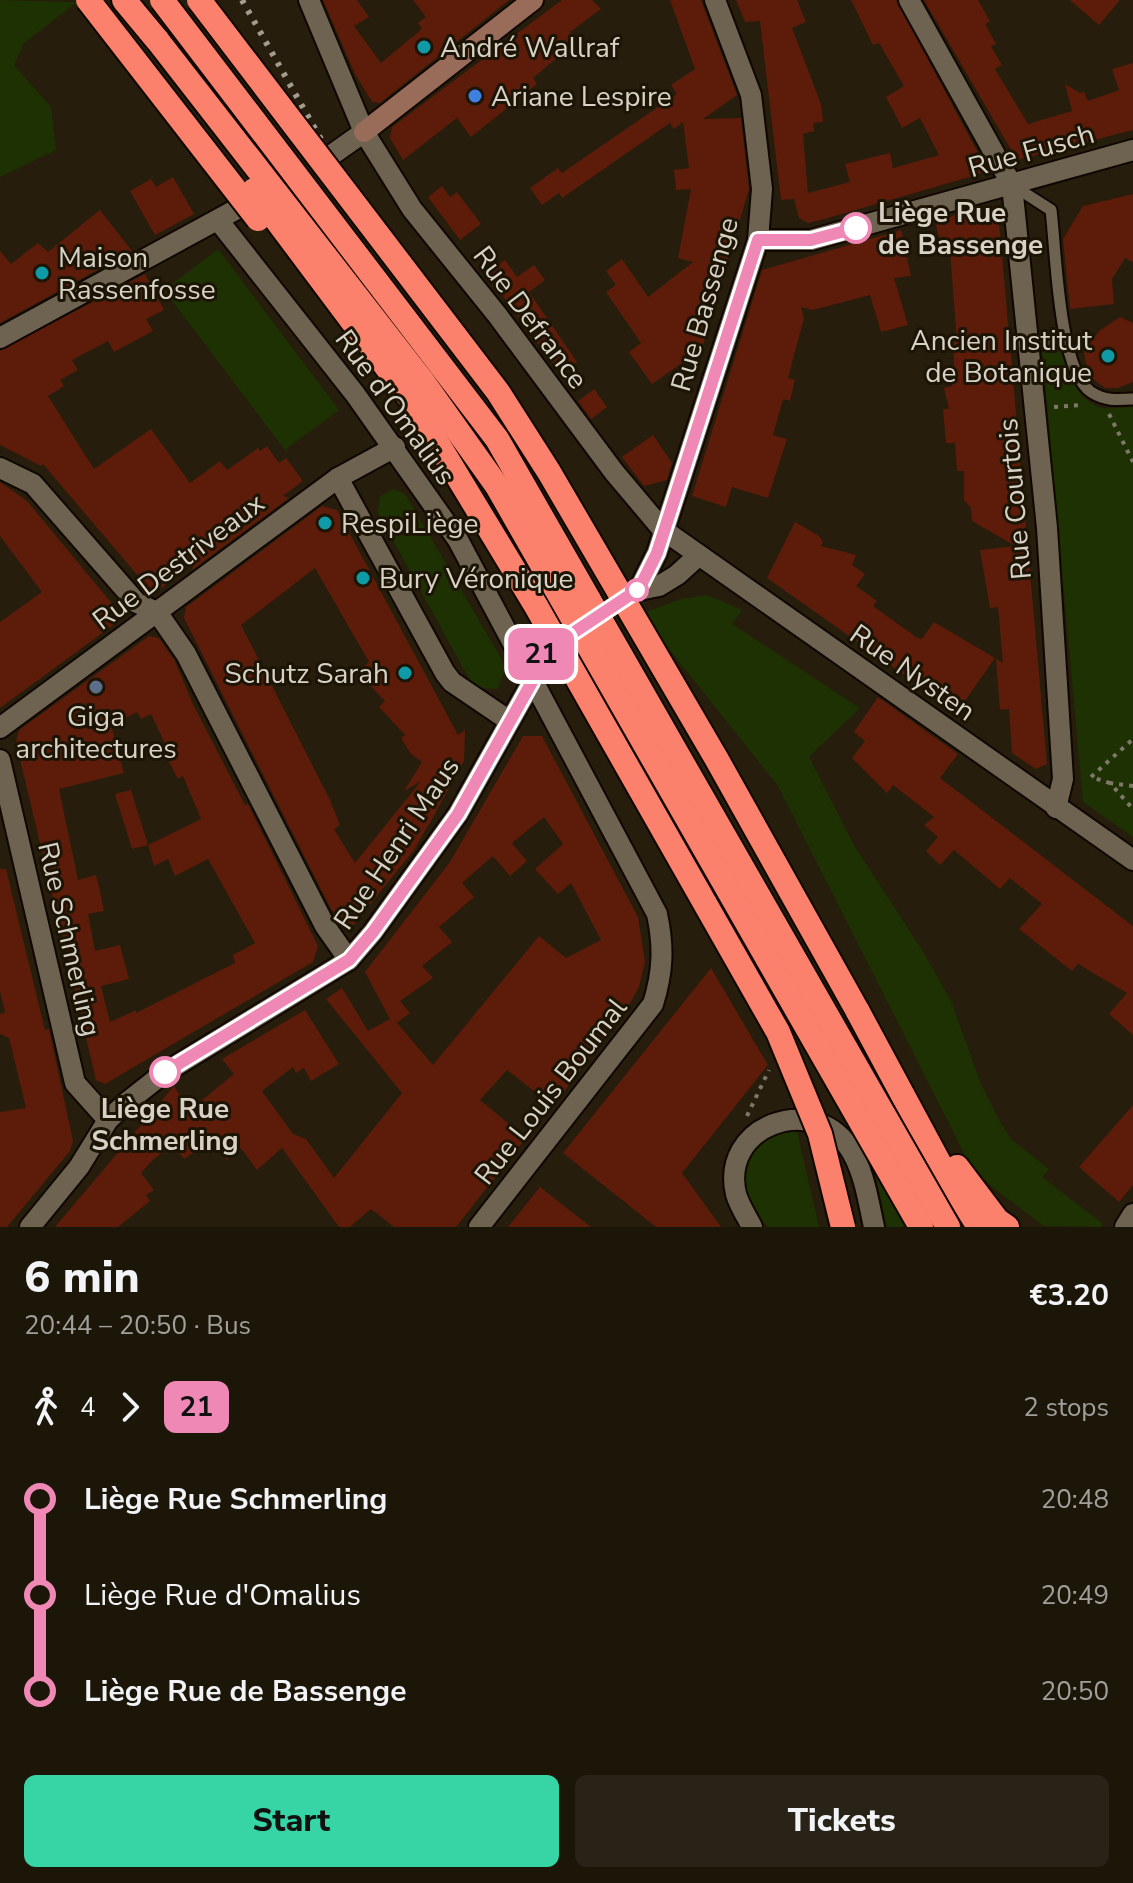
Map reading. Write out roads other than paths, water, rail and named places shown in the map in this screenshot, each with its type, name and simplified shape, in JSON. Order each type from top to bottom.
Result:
[{"type":"highway","points":[[88,0],[396,400],[431,437]]},
{"type":"highway","points":[[124,0],[421,379],[497,486],[921,1227]]},
{"type":"highway","points":[[162,0],[497,439],[948,1227]]},
{"type":"highway","points":[[186,0],[451,338],[498,392]]},
{"type":"highway","points":[[199,0],[498,392],[549,472],[716,758],[902,1090],[942,1168],[979,1227]]},
{"type":"highway","points":[[158,41],[179,88],[412,401],[431,437],[515,569],[778,1032],[820,1134],[843,1227]]},
{"type":"highway","points":[[902,1090],[981,1200],[1007,1227]]},
{"type":"street","name":"Rue Defrance","points":[[309,0],[364,132],[412,209],[498,316],[614,472],[662,529]]},
{"type":"street","points":[[333,154],[533,0]]},
{"type":"street","name":"Rue Bassenge","points":[[662,529],[758,240],[762,189],[751,95],[715,0]]},
{"type":"street","points":[[909,0],[1012,185]]},
{"type":"street","name":"Rue Fusch","points":[[758,240],[811,240],[1133,150]]},
{"type":"street","name":"Rue Courtois","points":[[1012,185],[1047,528],[1063,779],[1056,808]]},
{"type":"street","points":[[0,338],[237,209]]},
{"type":"street","name":"Rue d'Omalius","points":[[218,220],[395,447],[458,540],[529,674]]},
{"type":"street","name":"Rue Destriveaux","points":[[0,728],[338,478],[395,447]]},
{"type":"street","points":[[0,468],[33,484],[137,603],[157,612],[186,654],[325,926],[349,960]]},
{"type":"street","points":[[338,478],[445,673],[452,682],[508,720]]},
{"type":"street","points":[[662,529],[657,553],[636,590],[659,586],[699,555]]},
{"type":"street","name":"Rue Nysten","points":[[662,529],[1133,860]]},
{"type":"street","name":"Rue Henri Maus","points":[[30,1227],[79,1167],[108,1120],[164,1073],[349,960],[373,932],[458,814],[529,674],[544,652]]},
{"type":"street","name":"Rue Louis Boumal","points":[[479,1227],[646,1015],[662,968],[663,945],[657,914],[529,674]]},
{"type":"street","name":"Rue Schmerling","points":[[0,760],[75,1083],[108,1120]]},
{"type":"street","points":[[752,1227],[736,1195],[735,1170],[744,1143],[762,1126],[795,1118],[828,1128],[848,1144],[861,1171],[874,1227]]},
{"type":"street","points":[[1125,1227],[1133,1214]]},
{"type":"lane","points":[[1012,185],[1051,210],[1065,342],[1088,390],[1108,400],[1133,399]]},
{"type":"lane","points":[[1028,345],[1065,342]]},
{"type":"railway","points":[[242,0],[322,141]]},
{"type":"railway","points":[[310,140],[329,174]]},
{"type":"place","name":"André Wallraf","points":[[424,47]]},
{"type":"place","name":"Ariane Lespire","points":[[475,96]]},
{"type":"place","name":"Liège Rue de Bassenge","points":[[856,228]]},
{"type":"place","name":"Maison Rassenfosse","points":[[42,273]]},
{"type":"place","name":"Ancien Institut de Botanique","points":[[1108,356]]},
{"type":"place","name":"RespiLiège","points":[[325,523]]},
{"type":"place","name":"Bury Véronique","points":[[363,578]]},
{"type":"place","name":"Schutz Sarah","points":[[405,673]]},
{"type":"place","name":"Giga architectures","points":[[96,687]]},
{"type":"place","name":"Liège Rue Schmerling","points":[[165,1072]]}]
